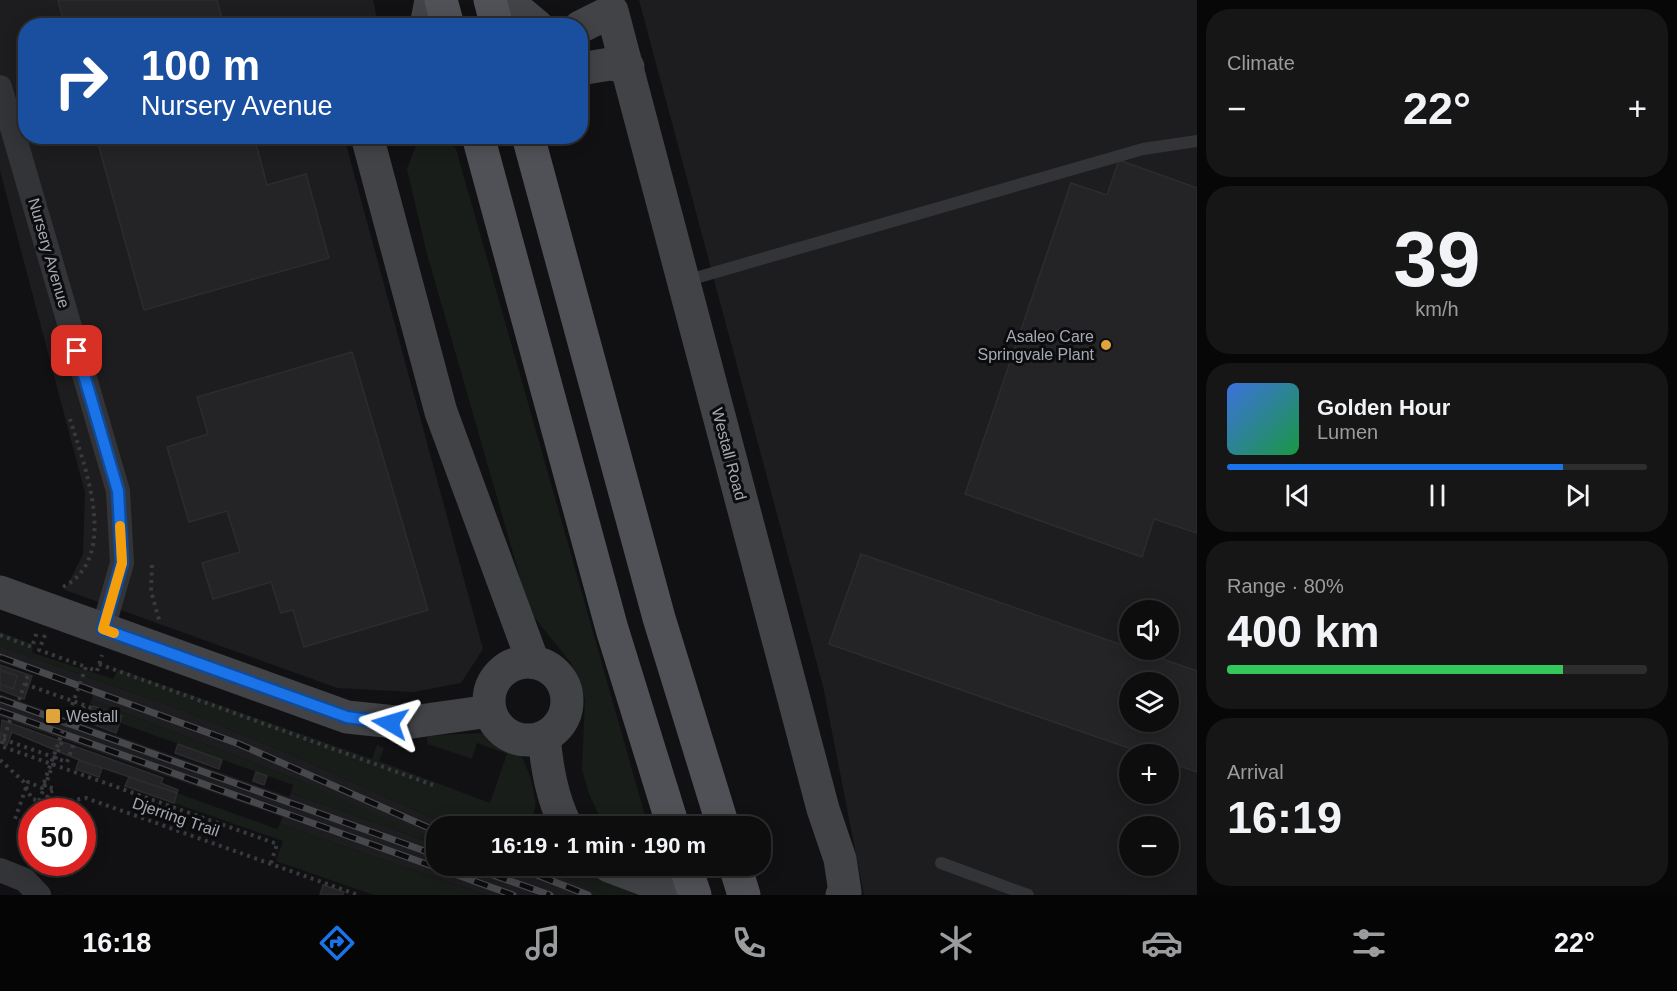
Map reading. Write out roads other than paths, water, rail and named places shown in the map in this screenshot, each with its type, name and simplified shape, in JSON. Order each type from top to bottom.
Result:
[{"type":"main road","points":[[428,18],[431,0]]},
{"type":"main road","points":[[441,0],[446,18]]},
{"type":"main road","points":[[490,0],[495,18]]},
{"type":"main road","points":[[506,0],[527,18]]},
{"type":"main road","points":[[588,22],[611,6]]},
{"type":"main road","name":"Westall Road","points":[[611,6],[823,809],[840,859],[844,892],[842,895]]},
{"type":"main road","points":[[588,68],[610,64],[628,67]]},
{"type":"main road","points":[[369,144],[441,412],[533,662]]},
{"type":"main road","points":[[389,144],[386,170],[390,217]]},
{"type":"main road","points":[[469,144],[487,168]]},
{"type":"main road","points":[[480,144],[612,629],[670,816]]},
{"type":"main road","points":[[532,144],[659,618],[720,816]]},
{"type":"main road","points":[[0,592],[347,717],[405,723],[490,711]]},
{"type":"main road","points":[[533,662],[545,666],[563,683],[567,695],[567,707],[563,720],[544,737],[522,740],[511,737],[502,730],[490,711],[489,698],[498,676],[508,667],[533,662]]},
{"type":"main road","points":[[544,737],[547,768],[561,816]]},
{"type":"main road","points":[[662,876],[688,881]]},
{"type":"street","name":"Nursery Avenue","points":[[0,87],[118,491],[122,563],[103,629]]},
{"type":"street","points":[[0,870],[25,880],[39,895]]},
{"type":"lane","points":[[684,282],[1143,149],[1197,141]]},
{"type":"lane","points":[[941,863],[1028,895]]},
{"type":"railway","points":[[0,657],[239,744],[426,827]]},
{"type":"railway","points":[[0,699],[426,851]]},
{"type":"railway","points":[[0,711],[513,895]]},
{"type":"railway","points":[[496,876],[550,895]]},
{"type":"railway","points":[[540,876],[588,895]]},
{"type":"place","name":"Asaleo Care Springvale Plant","points":[[1106,345]]},
{"type":"place","name":"Westall","points":[[53,716]]}]
